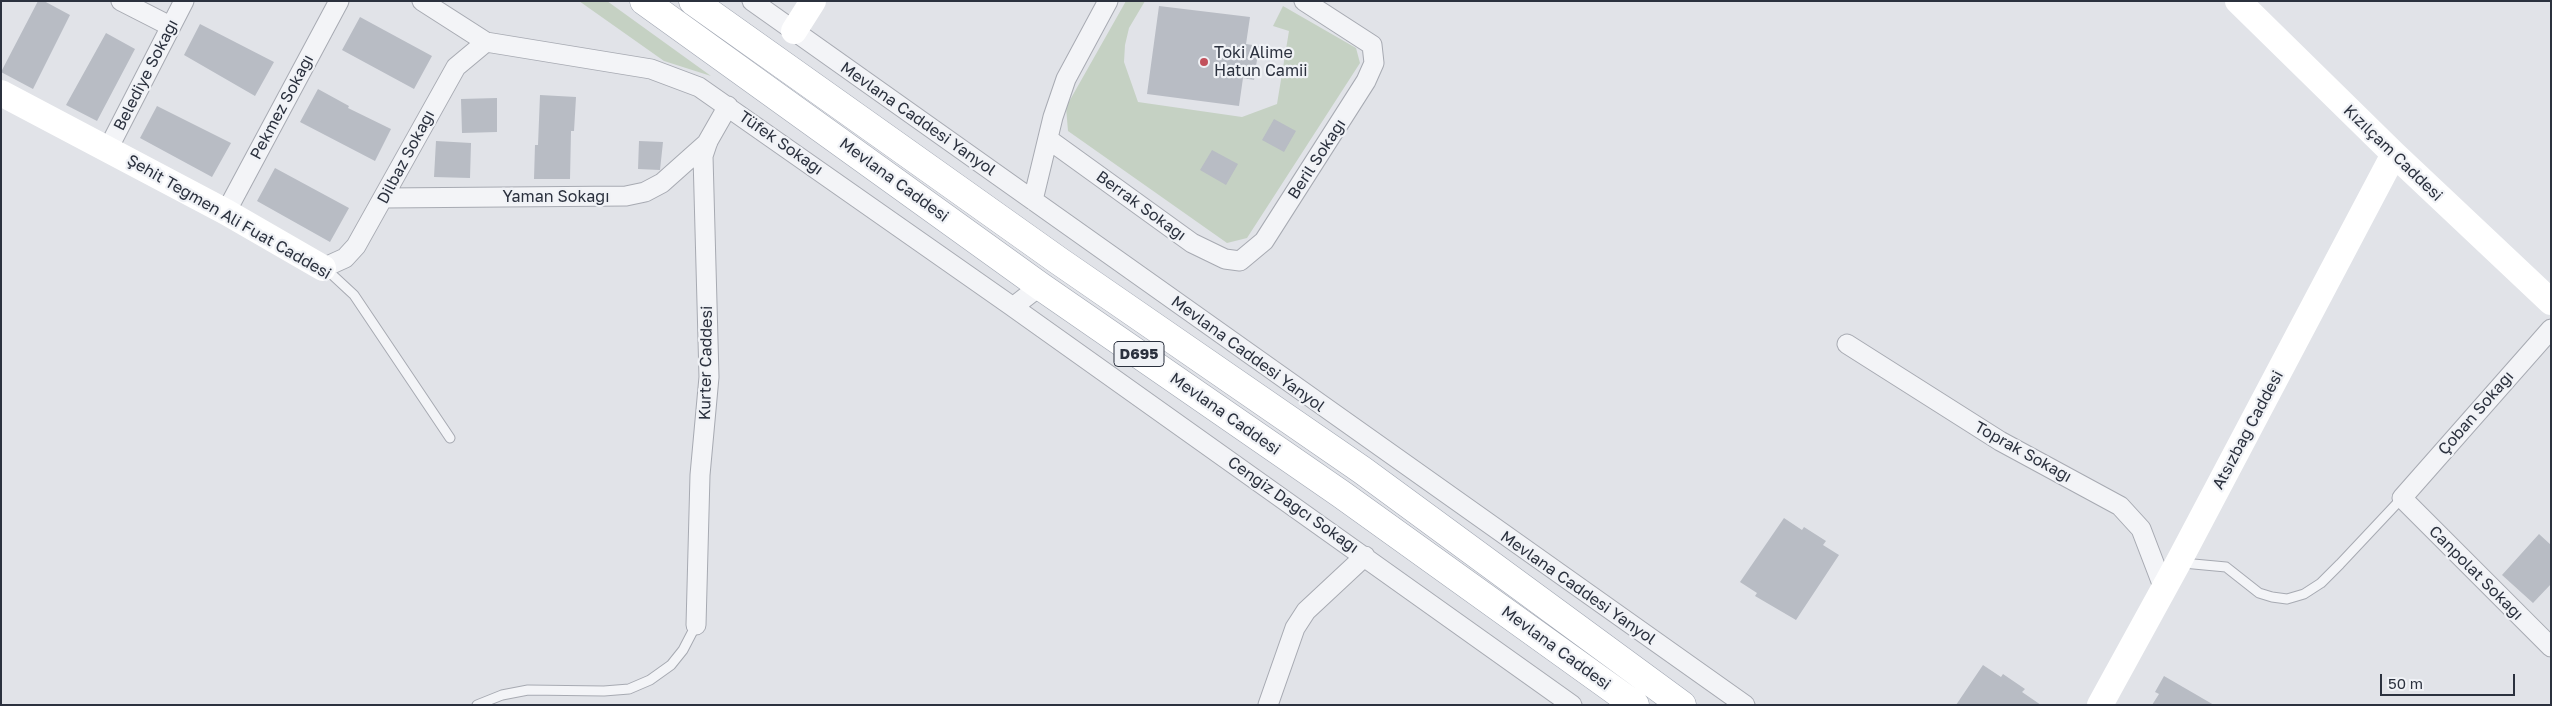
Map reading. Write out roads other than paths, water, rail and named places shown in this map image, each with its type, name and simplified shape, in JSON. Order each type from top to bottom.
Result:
[{"type":"main road","name":"Mevlana Caddesi","points":[[644,1],[1040,286],[1349,500],[1635,705]]},
{"type":"main road","name":"Mevlana Caddesi","points":[[693,1],[1059,261],[1362,470],[1682,705]]},
{"type":"street","points":[[121,1],[170,26]]},
{"type":"street","name":"Belediye Sokağı","points":[[108,149],[184,1]]},
{"type":"street","name":"Pekmez Sokağı","points":[[226,212],[339,1]]},
{"type":"street","points":[[422,1],[486,42]]},
{"type":"street","name":"Mevlana Caddesi Yanyol","points":[[752,1],[1745,705]]},
{"type":"street","points":[[794,31],[813,1]]},
{"type":"street","points":[[1033,200],[1066,79],[1108,1]]},
{"type":"street","name":"Beril Sokağı","points":[[1240,261],[1264,240],[1366,82],[1374,63],[1372,45],[1304,1]]},
{"type":"street","name":"Kızılçam Caddesi","points":[[2238,1],[2394,154],[2551,302]]},
{"type":"street","name":"Tüfek Sokağı","points":[[486,42],[652,69],[699,87],[1013,307]]},
{"type":"street","name":"Dilbaz Sokağı","points":[[323,268],[345,258],[356,246],[456,66],[486,42]]},
{"type":"street","name":"Şehit Teğmen Ali Fuat Caddesi","points":[[1,93],[226,212],[323,268]]},
{"type":"street","name":"Kurter Caddesi","points":[[696,625],[700,475],[709,378],[703,156],[708,142],[728,106]]},
{"type":"street","name":"Berrak Sokağı","points":[[1048,140],[1192,243],[1224,259],[1240,261]]},
{"type":"street","name":"Yaman Sokağı","points":[[384,198],[626,196],[646,192],[662,183],[708,142]]},
{"type":"street","name":"Atsızbağ Caddesi","points":[[2100,705],[2178,563],[2394,154]]},
{"type":"street","points":[[1013,307],[1040,286]]},
{"type":"street","name":"Cengiz Dağcı Sokağı","points":[[1013,307],[1572,705]]},
{"type":"street","name":"Çoban Sokağı","points":[[2402,498],[2551,329]]},
{"type":"street","name":"Toprak Sokağı","points":[[1847,344],[2000,441],[2120,506],[2141,529],[2164,589]]},
{"type":"street","name":"Canpolat Sokağı","points":[[2402,498],[2551,647]]},
{"type":"street","points":[[1268,705],[1284,655],[1302,616],[1321,595],[1365,556]]},
{"type":"lane","name":"Şehit Teğmen Ali Fuat Caddesi","points":[[323,268],[354,295],[450,438]]},
{"type":"lane","points":[[2178,563],[2226,567],[2259,592],[2272,598],[2287,599],[2304,594],[2321,583],[2402,498]]},
{"type":"lane","points":[[478,705],[502,695],[528,690],[604,691],[629,689],[650,680],[670,665],[683,650],[696,625]]},
{"type":"place","name":"Toki Alime Hatun Camii","points":[[1204,62]]}]
